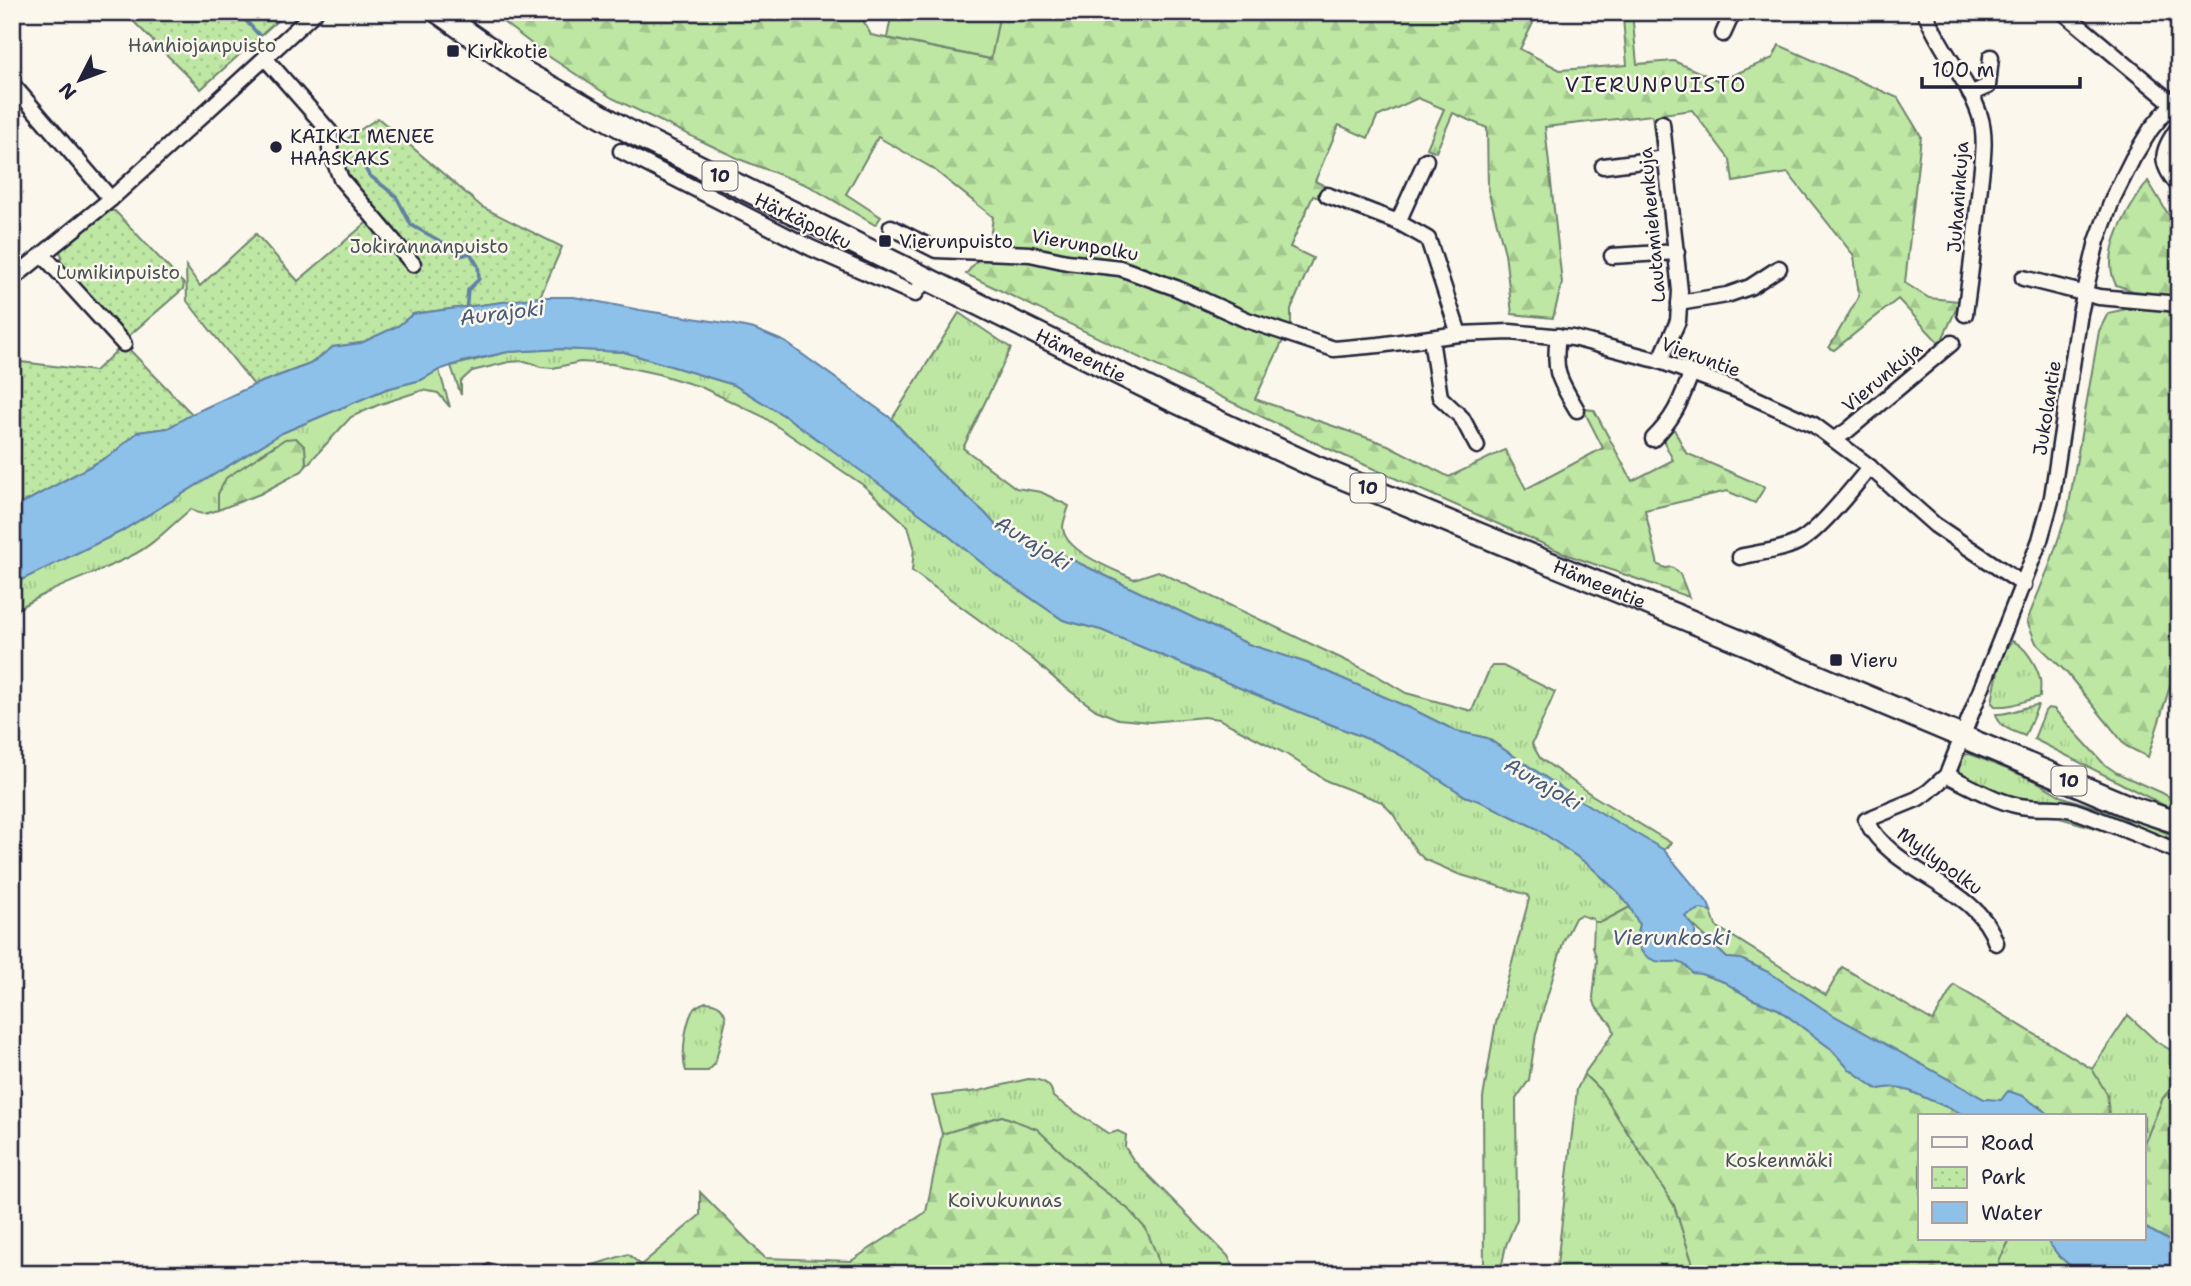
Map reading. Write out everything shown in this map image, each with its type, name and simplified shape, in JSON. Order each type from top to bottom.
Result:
[{"type":"highway","name":"Hämeentie","points":[[438,12],[517,68],[632,134],[1174,401],[1316,467],[1780,660],[1964,729],[2130,807],[2179,822]]},
{"type":"street","points":[[12,279],[44,256],[111,199],[315,12]]},
{"type":"street","points":[[1724,34],[1733,12]]},
{"type":"street","name":"Juhaninkuja","points":[[1925,12],[1932,31],[1970,94],[1982,121],[1983,154],[1965,314]]},
{"type":"street","points":[[2068,14],[2177,102]]},
{"type":"street","points":[[1970,94],[1988,86],[1991,57]]},
{"type":"street","points":[[265,58],[330,132],[330,150],[341,179],[413,264]]},
{"type":"street","points":[[12,84],[111,199]]},
{"type":"street","name":"Jukolantie","points":[[1964,729],[2024,585],[2052,497],[2084,293],[2097,240],[2113,198],[2151,129],[2177,102]]},
{"type":"street","name":"Lautamiehenkuja","points":[[1660,361],[1678,321],[1679,303],[1677,252],[1662,123]]},
{"type":"street","points":[[2179,127],[2167,142],[2163,159],[2168,173],[2179,186]]},
{"type":"street","name":"Härkäpolku","points":[[621,151],[811,248],[915,294],[926,277]]},
{"type":"street","points":[[1603,166],[1666,159]]},
{"type":"street","points":[[1398,222],[1426,160]]},
{"type":"street","points":[[1327,195],[1398,222],[1428,239],[1460,334]]},
{"type":"street","name":"Vierunpolku","points":[[891,227],[936,250],[1030,254],[1066,262],[1120,268],[1165,284],[1247,320],[1308,339]]},
{"type":"street","points":[[1612,256],[1677,252]]},
{"type":"street","points":[[44,256],[124,344]]},
{"type":"street","points":[[1679,303],[1727,295],[1750,287],[1779,268]]},
{"type":"street","points":[[2023,278],[2099,297],[2179,304]]},
{"type":"street","name":"Vieruntie","points":[[1308,339],[1334,349],[1460,334],[1510,332],[1573,338],[1660,361],[1803,419],[1870,467],[1935,525],[2024,585]]},
{"type":"street","points":[[1558,336],[1555,361],[1558,375],[1577,410]]},
{"type":"street","points":[[1431,339],[1440,397],[1462,418],[1477,446]]},
{"type":"street","name":"Vierunkuja","points":[[1834,439],[1952,343]]},
{"type":"street","points":[[1653,439],[1669,423],[1691,374]]},
{"type":"street","points":[[1740,557],[1801,541],[1818,526],[1870,467]]},
{"type":"street","points":[[1964,729],[1947,775],[2003,801],[2027,807],[2054,806],[2071,810],[2179,852]]},
{"type":"street","name":"Myllypolku","points":[[1947,775],[1917,799],[1866,820],[1873,834],[1888,850],[1974,908],[1986,921],[1996,943]]},
{"type":"green space","name":"Hanhiojanpuisto","points":[[124,12],[287,12],[201,89]]},
{"type":"green space","points":[[490,12],[864,12],[863,20],[871,35],[990,59],[1000,12],[1436,12],[1450,19],[1454,12],[1546,12],[1538,13],[1520,49],[1560,70],[1627,65],[1623,18],[1617,12],[1632,12],[1637,64],[1674,61],[1719,81],[1773,58],[1779,45],[1898,98],[1921,136],[1905,283],[1929,298],[1960,301],[1940,344],[1898,299],[1834,350],[1829,348],[1859,296],[1854,256],[1788,173],[1733,182],[1730,160],[1692,110],[1662,114],[1665,147],[1656,148],[1652,115],[1545,127],[1562,283],[1553,318],[1512,314],[1505,253],[1488,190],[1487,128],[1453,113],[1436,152],[1427,148],[1444,109],[1418,98],[1377,117],[1368,138],[1339,125],[1315,181],[1325,186],[1320,198],[1313,196],[1290,247],[1313,258],[1291,309],[1291,324],[1255,399],[1388,445],[1449,477],[1505,450],[1526,489],[1603,448],[1583,409],[1594,410],[1632,481],[1673,460],[1661,436],[1674,429],[1686,453],[1765,487],[1755,503],[1727,491],[1645,510],[1658,565],[1672,567],[1680,574],[1689,597],[1568,555],[1329,449],[966,274],[989,246],[993,217],[932,168],[878,137],[846,194],[881,217],[875,225],[809,186],[739,159],[612,98],[545,54]]},
{"type":"green space","points":[[892,12],[1000,12],[991,59],[887,38]]},
{"type":"green space","name":"Jokirannanpuisto","points":[[378,118],[482,207],[562,247],[540,297],[413,314],[398,326],[361,343],[333,347],[310,364],[254,385],[187,301],[186,266],[200,286],[256,234],[298,281],[372,218],[330,150]]},
{"type":"green space","points":[[2148,181],[2179,232],[2179,296],[2133,291],[2116,285],[2112,272],[2111,259],[2118,231]]},
{"type":"green space","name":"Lumikinpuisto","points":[[107,211],[115,211],[184,284],[183,289],[124,340],[58,264],[62,256],[59,250]]},
{"type":"green space","points":[[2126,309],[2165,309],[2179,313],[2179,657],[2148,757],[2126,746],[2066,672],[2036,643],[2027,621],[2068,510],[2099,331],[2108,313]]},
{"type":"green space","points":[[959,313],[1011,348],[963,448],[1016,488],[1041,492],[1069,506],[1063,528],[1072,545],[1081,552],[1134,579],[1158,571],[1374,674],[1406,693],[1472,711],[1489,670],[1492,666],[1503,666],[1555,692],[1532,744],[1540,758],[1592,795],[1671,843],[1664,850],[1651,844],[1487,738],[1456,731],[1307,663],[1248,644],[1060,554],[1000,530],[938,471],[892,419]]},
{"type":"green space","points":[[124,344],[192,414],[168,428],[138,432],[111,455],[12,509],[12,361],[95,371]]},
{"type":"green space","points":[[561,349],[624,352],[734,385],[848,459],[993,572],[1063,620],[1101,630],[1378,743],[1410,760],[1465,796],[1536,828],[1589,865],[1618,892],[1630,907],[1602,922],[1594,922],[1593,919],[1580,915],[1575,918],[1564,940],[1536,1034],[1529,1080],[1516,1099],[1517,1219],[1506,1245],[1500,1274],[1484,1274],[1483,1098],[1495,1027],[1528,895],[1458,874],[1424,859],[1382,802],[1327,781],[1286,754],[1219,719],[1204,717],[1150,722],[1118,719],[1096,710],[1030,657],[912,571],[914,547],[908,526],[863,485],[762,416],[701,387],[612,364],[580,362],[553,368],[524,361],[509,362],[472,371],[461,381],[461,395],[451,366],[508,352]]},
{"type":"green space","points":[[439,370],[450,407],[438,393],[423,390],[378,405],[351,417],[306,466],[305,447],[275,445],[260,455],[218,494],[218,510],[204,514],[191,509],[155,541],[139,551],[41,596],[12,613],[12,587],[21,580],[120,532],[282,433],[386,389],[421,380]]},
{"type":"green space","points":[[296,438],[305,447],[306,466],[302,471],[260,494],[218,510],[218,494],[226,478],[285,439]]},
{"type":"green space","points":[[2012,641],[2026,651],[2036,668],[2040,679],[2040,697],[2012,705],[1995,706],[1992,703],[1999,670],[2004,653]]},
{"type":"green space","points":[[2038,705],[2025,736],[2003,726],[1996,714],[2007,713]]},
{"type":"green space","points":[[2048,708],[2054,709],[2104,764],[2117,773],[2179,801],[2179,813],[2034,739]]},
{"type":"green space","points":[[1970,754],[2034,780],[2063,797],[2135,820],[2179,838],[2179,860],[2117,834],[2059,818],[2054,806],[2003,801],[1947,775],[1955,756]]},
{"type":"green space","name":"Koskenmäki","points":[[1630,907],[1639,924],[1636,938],[1657,961],[1671,960],[1687,965],[1752,999],[1778,1009],[1830,1048],[1848,1068],[1877,1089],[1894,1087],[1910,1091],[1962,1114],[1918,1114],[1918,1240],[2010,1240],[1999,1261],[2000,1274],[1696,1274],[1674,1205],[1601,1091],[1584,1074],[1614,1032],[1612,1025],[1596,1007],[1593,998],[1597,960],[1593,947],[1594,922],[1602,922]]},
{"type":"green space","points":[[1700,908],[1711,911],[1716,926],[1826,995],[1842,967],[1933,1021],[1954,985],[2092,1069],[2107,1094],[2109,1113],[2049,1114],[2039,1106],[1984,1099],[1831,1014],[1770,973],[1741,959],[1727,958],[1684,916]]},
{"type":"green space","points":[[706,1002],[720,1006],[726,1019],[715,1064],[708,1071],[686,1071],[684,1042],[687,1025],[694,1009]]},
{"type":"green space","points":[[2128,1015],[2157,1042],[2179,1055],[2179,1079],[2163,1098],[2146,1140],[2146,1114],[2108,1114],[2092,1069]]},
{"type":"green space","points":[[1584,1074],[1601,1091],[1674,1205],[1696,1274],[1556,1274],[1577,1089]]},
{"type":"green space","points":[[1028,1079],[1045,1083],[1053,1097],[1109,1134],[1118,1131],[1126,1135],[1125,1147],[1134,1161],[1228,1256],[1237,1274],[1161,1274],[1156,1253],[1128,1209],[1095,1184],[1037,1129],[1002,1116],[942,1134],[932,1096],[979,1091]]},
{"type":"green space","points":[[2179,1079],[2179,1246],[2146,1228],[2146,1140],[2163,1098]]},
{"type":"green space","name":"Koivukunnas","points":[[1002,1116],[1037,1129],[1095,1184],[1128,1209],[1146,1229],[1161,1274],[592,1274],[590,1266],[628,1254],[641,1265],[700,1215],[700,1192],[765,1258],[851,1261],[926,1212],[942,1134]]},
{"type":"green space","points":[[2010,1240],[2047,1240],[2059,1256],[2080,1274],[2000,1274],[1999,1261]]},
{"type":"water","points":[[540,297],[574,297],[754,329],[785,342],[892,419],[938,471],[1000,530],[1060,554],[1248,644],[1307,663],[1456,731],[1487,738],[1576,798],[1664,850],[1708,903],[1711,911],[1700,909],[1685,916],[1695,929],[1695,939],[1704,936],[1727,958],[1741,959],[1770,973],[1831,1014],[1984,1099],[2001,1100],[2008,1091],[2023,1096],[2048,1114],[1962,1114],[1910,1091],[1894,1087],[1877,1089],[1848,1068],[1830,1048],[1778,1009],[1752,999],[1724,982],[1692,973],[1680,962],[1656,961],[1645,955],[1641,951],[1637,936],[1639,924],[1618,892],[1589,865],[1536,828],[1465,796],[1410,760],[1378,743],[1101,630],[1063,620],[993,572],[934,524],[788,418],[734,385],[624,352],[561,349],[508,352],[462,362],[421,380],[386,389],[282,433],[120,532],[21,580],[12,587],[12,509],[111,455],[138,432],[168,428],[254,385],[310,364],[333,347],[361,343],[398,326],[413,314]]},
{"type":"water","points":[[2146,1228],[2179,1246],[2179,1274],[2080,1274],[2059,1256],[2047,1240],[2146,1240]]},
{"type":"waterway","points":[[238,12],[260,36]]},
{"type":"waterway","name":"Aurajoki","points":[[362,163],[369,175],[396,196],[411,225],[442,242],[460,256],[470,253],[478,266],[479,279],[468,290],[466,312]]},
{"type":"place","name":"Kirkkotie","points":[[453,51]]},
{"type":"place","name":"KAIKKI MENEE HAASKAKS","points":[[276,147]]},
{"type":"place","name":"Vierunpuisto","points":[[885,241]]},
{"type":"place","name":"Vieru","points":[[1836,660]]},
{"type":"district","name":"VIERUNPUISTO","points":[[1656,85]]},
{"type":"water label","name":"Vierunkoski","points":[[1671,938]]}]
